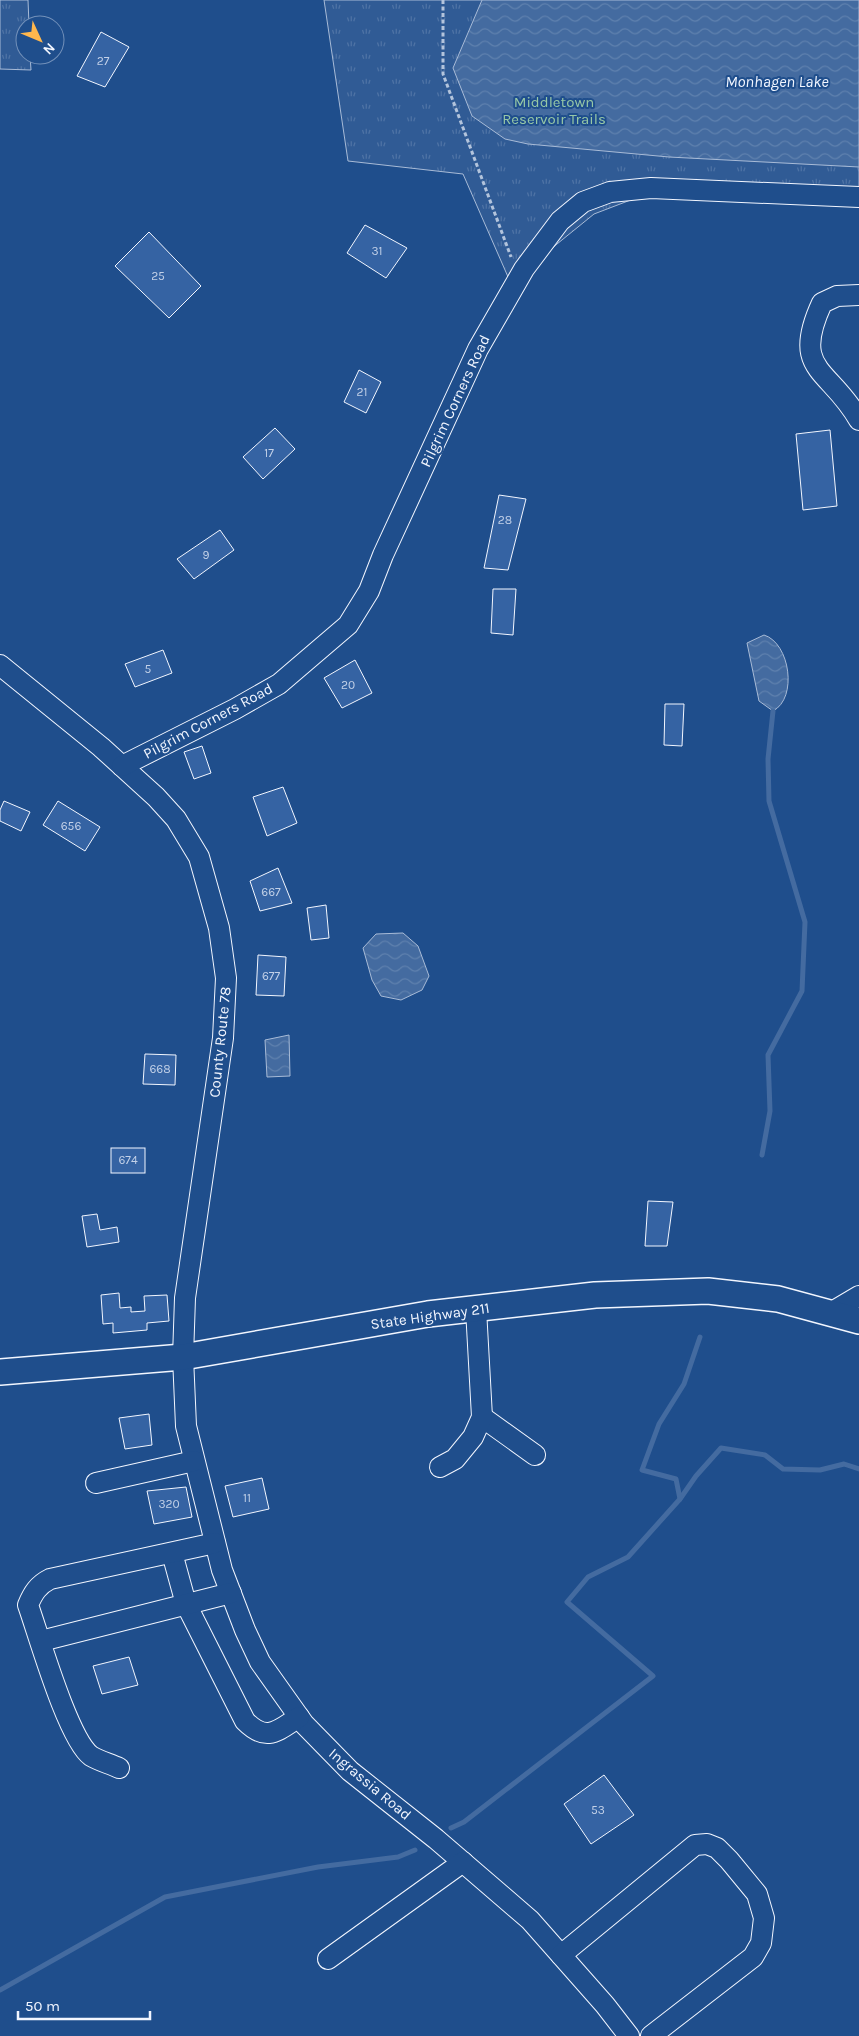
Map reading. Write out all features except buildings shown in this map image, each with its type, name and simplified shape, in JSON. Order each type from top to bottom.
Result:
[{"type":"main road","name":"State Highway 211","points":[[0,1372],[182,1357],[428,1314],[595,1295],[708,1291],[778,1299],[832,1312],[859,1321]]},
{"type":"street","name":"Pilgrim Corners Road","points":[[122,766],[235,709],[279,684],[348,625],[369,591],[383,555],[474,357],[519,277],[560,221],[583,202],[610,192],[651,188],[859,197]]},
{"type":"street","points":[[859,295],[837,296],[822,303],[813,322],[809,342],[812,362],[854,398],[859,420]]},
{"type":"street","name":"County Route 78","points":[[0,666],[122,766],[156,797],[176,819],[199,857],[219,928],[226,978],[223,1038],[185,1298],[182,1357]]},
{"type":"street","points":[[832,1312],[859,1296]]},
{"type":"street","points":[[440,1467],[455,1459],[473,1437],[482,1417],[476,1308]]},
{"type":"street","name":"Ingrassia Road","points":[[182,1357],[186,1426],[194,1461],[215,1543],[231,1593],[260,1662],[299,1718],[350,1771],[464,1862],[530,1920],[605,2005],[629,2036]]},
{"type":"street","points":[[482,1417],[535,1455]]},
{"type":"street","points":[[96,1483],[194,1461]]},
{"type":"street","points":[[119,1768],[91,1756],[78,1740],[28,1605],[33,1593],[50,1579],[215,1543]]},
{"type":"street","points":[[172,1553],[186,1604],[245,1720],[261,1733],[271,1734],[299,1718]]},
{"type":"street","points":[[41,1641],[231,1593]]},
{"type":"street","points":[[561,1955],[695,1845],[707,1844],[717,1848],[757,1894],[764,1918],[761,1943],[753,1957],[651,2036]]},
{"type":"street","points":[[328,1959],[464,1862]]},
{"type":"path","points":[[443,0],[443,74],[519,277]]},
{"type":"green space","points":[[0,0],[28,0],[29,15],[15,15],[15,65],[31,65],[31,70],[0,69]]},
{"type":"green space","name":"Middletown Reservoir Trails","points":[[324,0],[859,0],[859,195],[641,196],[594,214],[557,244],[512,286],[463,174],[348,161]]},
{"type":"water","name":"Monhagen Lake","points":[[482,0],[859,0],[859,167],[669,157],[528,144],[505,139],[472,116],[453,68]]},
{"type":"water","points":[[764,635],[773,640],[780,648],[788,671],[786,695],[781,704],[773,711],[759,701],[747,643]]},
{"type":"water","points":[[403,933],[418,946],[429,976],[422,990],[401,1000],[381,996],[372,980],[363,948],[376,934]]},
{"type":"water","points":[[289,1035],[290,1076],[267,1077],[265,1040]]},
{"type":"waterway","points":[[762,1155],[770,1111],[768,1055],[802,991],[805,922],[769,801],[768,759],[773,711]]},
{"type":"waterway","points":[[451,1828],[464,1822],[653,1676],[567,1602],[588,1577],[628,1557],[680,1499],[676,1479],[642,1470],[659,1424],[684,1384],[700,1337]]},
{"type":"waterway","points":[[680,1499],[696,1476],[721,1448],[765,1455],[783,1469],[820,1470],[844,1464],[859,1469]]},
{"type":"waterway","points":[[0,1990],[165,1897],[318,1867],[398,1857],[415,1850]]}]
